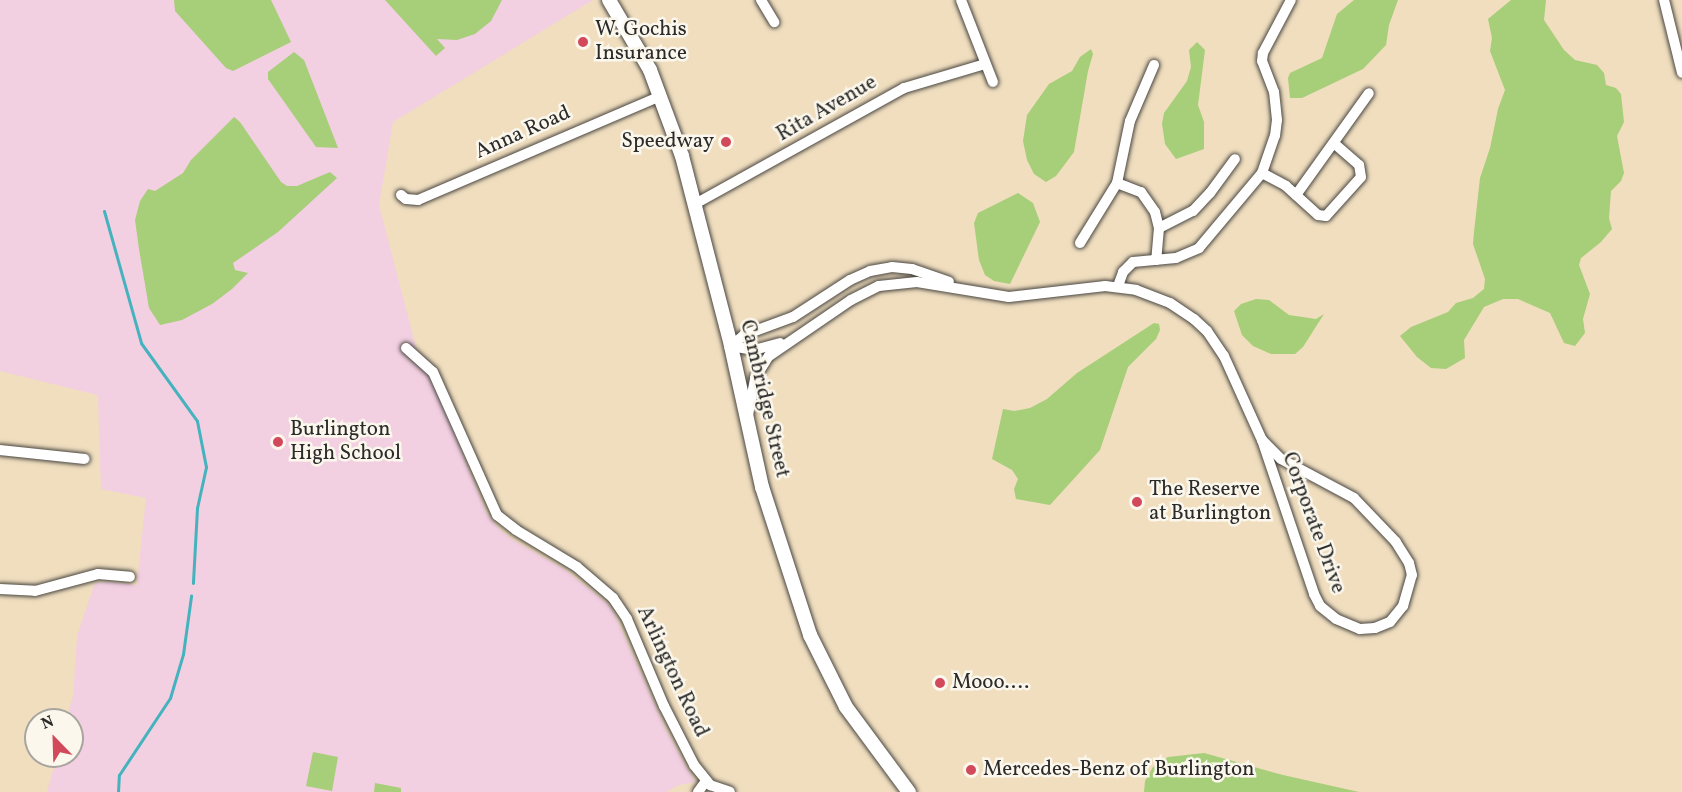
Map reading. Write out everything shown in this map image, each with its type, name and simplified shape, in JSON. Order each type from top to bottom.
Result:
[{"type":"main road","name":"Cambridge Street","points":[[611,0],[661,96],[695,204],[771,518],[813,644],[846,707],[909,792]]},
{"type":"street","points":[[761,0],[774,21]]},
{"type":"street","points":[[1118,286],[1123,272],[1130,264],[1140,260],[1181,257],[1199,248],[1262,172],[1275,136],[1276,120],[1274,92],[1262,61],[1263,53],[1292,0]]},
{"type":"street","points":[[1664,0],[1682,73]]},
{"type":"street","points":[[966,2],[993,82]]},
{"type":"street","name":"Rita Avenue","points":[[695,204],[904,88],[985,63]]},
{"type":"street","points":[[1080,243],[1117,183],[1130,121],[1154,64]]},
{"type":"street","points":[[1296,195],[1335,144],[1369,93]]},
{"type":"street","name":"Anna Road","points":[[402,195],[406,199],[418,200],[661,96]]},
{"type":"street","points":[[1262,172],[1296,195],[1318,214],[1326,216],[1361,177],[1359,165],[1335,144]]},
{"type":"street","points":[[1159,228],[1192,211],[1210,193],[1235,159]]},
{"type":"street","points":[[1117,183],[1130,186],[1149,201],[1159,228],[1156,260]]},
{"type":"street","name":"Corporate Drive","points":[[731,346],[744,335],[794,317],[850,280],[870,271],[892,267],[917,270],[957,287]]},
{"type":"street","name":"Corporate Drive","points":[[747,421],[754,380],[762,363],[773,352],[851,300],[879,286],[909,281],[1016,297],[1087,287],[1118,286],[1136,290],[1170,303],[1207,331],[1229,366],[1262,440],[1317,602],[1329,614],[1356,628],[1376,628],[1390,622],[1403,606],[1412,575],[1409,563],[1396,542],[1354,498],[1281,459],[1262,440]]},
{"type":"street","name":"Corporate Drive","points":[[731,346],[754,350],[786,341],[806,331]]},
{"type":"street","name":"Arlington Road","points":[[406,348],[433,372],[497,515],[516,531],[577,567],[618,604],[627,619],[672,723],[706,782]]},
{"type":"street","points":[[0,450],[85,459]]},
{"type":"street","points":[[0,589],[35,591],[99,574],[130,577]]},
{"type":"street","points":[[698,792],[706,782],[730,792]]},
{"type":"shaded area","name":"Burlington High School","points":[[0,0],[593,0],[393,122],[379,205],[417,351],[427,367],[487,514],[500,530],[513,540],[564,569],[607,603],[613,611],[667,732],[695,782],[679,785],[666,792],[47,792],[54,768],[84,768],[84,708],[70,708],[73,696],[77,636],[95,583],[137,585],[146,498],[101,489],[98,395],[0,371]]},
{"type":"green space","points":[[174,0],[271,0],[291,42],[233,71],[226,68],[175,11]]},
{"type":"green space","points":[[385,0],[502,0],[491,21],[475,34],[457,40],[437,39],[445,48],[436,56]]},
{"type":"green space","points":[[1354,0],[1398,0],[1389,25],[1386,45],[1363,69],[1302,98],[1290,98],[1288,78],[1290,73],[1322,58],[1337,14]]},
{"type":"green space","points":[[1511,0],[1546,0],[1544,20],[1564,50],[1575,60],[1597,65],[1604,73],[1606,85],[1616,88],[1621,94],[1624,122],[1617,136],[1624,173],[1621,181],[1611,191],[1609,218],[1612,229],[1601,242],[1581,258],[1579,265],[1590,294],[1583,319],[1585,333],[1575,346],[1564,343],[1550,313],[1518,299],[1503,299],[1484,307],[1464,340],[1465,358],[1446,369],[1431,368],[1417,357],[1400,336],[1411,327],[1448,312],[1456,303],[1473,298],[1484,289],[1485,279],[1473,244],[1474,232],[1480,178],[1505,90],[1490,51],[1492,38],[1488,19]]},
{"type":"green space","points":[[1197,42],[1205,50],[1198,105],[1204,122],[1204,149],[1176,159],[1165,144],[1162,124],[1164,113],[1187,81],[1191,67],[1189,50]]},
{"type":"green space","points":[[1091,49],[1093,54],[1074,152],[1056,176],[1046,182],[1034,174],[1027,160],[1023,141],[1027,115],[1049,84],[1072,71],[1080,57]]},
{"type":"green space","points":[[294,52],[304,60],[338,148],[316,147],[268,79],[268,72]]},
{"type":"green space","points":[[234,117],[240,122],[281,182],[287,186],[297,186],[330,172],[337,178],[278,232],[233,263],[235,270],[248,273],[232,289],[212,304],[182,320],[160,325],[149,308],[139,249],[135,220],[140,201],[148,189],[155,191],[183,173],[191,160]]},
{"type":"green space","points":[[1018,193],[1033,203],[1040,222],[1010,284],[994,281],[985,275],[979,260],[974,223],[978,213]]},
{"type":"green space","points":[[1256,299],[1269,300],[1289,315],[1316,319],[1324,314],[1303,347],[1295,354],[1271,354],[1253,346],[1242,335],[1234,311],[1241,304]]},
{"type":"green space","points":[[1154,323],[1159,324],[1160,330],[1156,339],[1128,367],[1100,450],[1050,505],[1016,499],[1014,489],[1018,479],[1012,470],[992,459],[1003,409],[1014,411],[1030,408],[1047,399],[1077,373]]},
{"type":"green space","points":[[313,752],[338,757],[332,791],[306,786]]},
{"type":"green space","points":[[1204,753],[1283,775],[1359,792],[1144,792],[1145,781],[1153,767],[1168,757]]},
{"type":"green space","points":[[375,783],[401,788],[401,792],[374,792]]},
{"type":"waterway","points":[[104,211],[141,343],[197,421],[206,467],[197,508],[193,583]]},
{"type":"waterway","points":[[118,792],[119,775],[170,698],[183,654],[191,596]]},
{"type":"place","name":"W. Gochis Insurance","points":[[583,42]]},
{"type":"place","name":"Speedway","points":[[726,142]]},
{"type":"place","name":"Burlington High School","points":[[278,442]]},
{"type":"place","name":"The Reserve at Burlington","points":[[1137,502]]},
{"type":"place","name":"Mooo....","points":[[940,683]]},
{"type":"place","name":"Mercedes-Benz of Burlington","points":[[971,770]]}]
